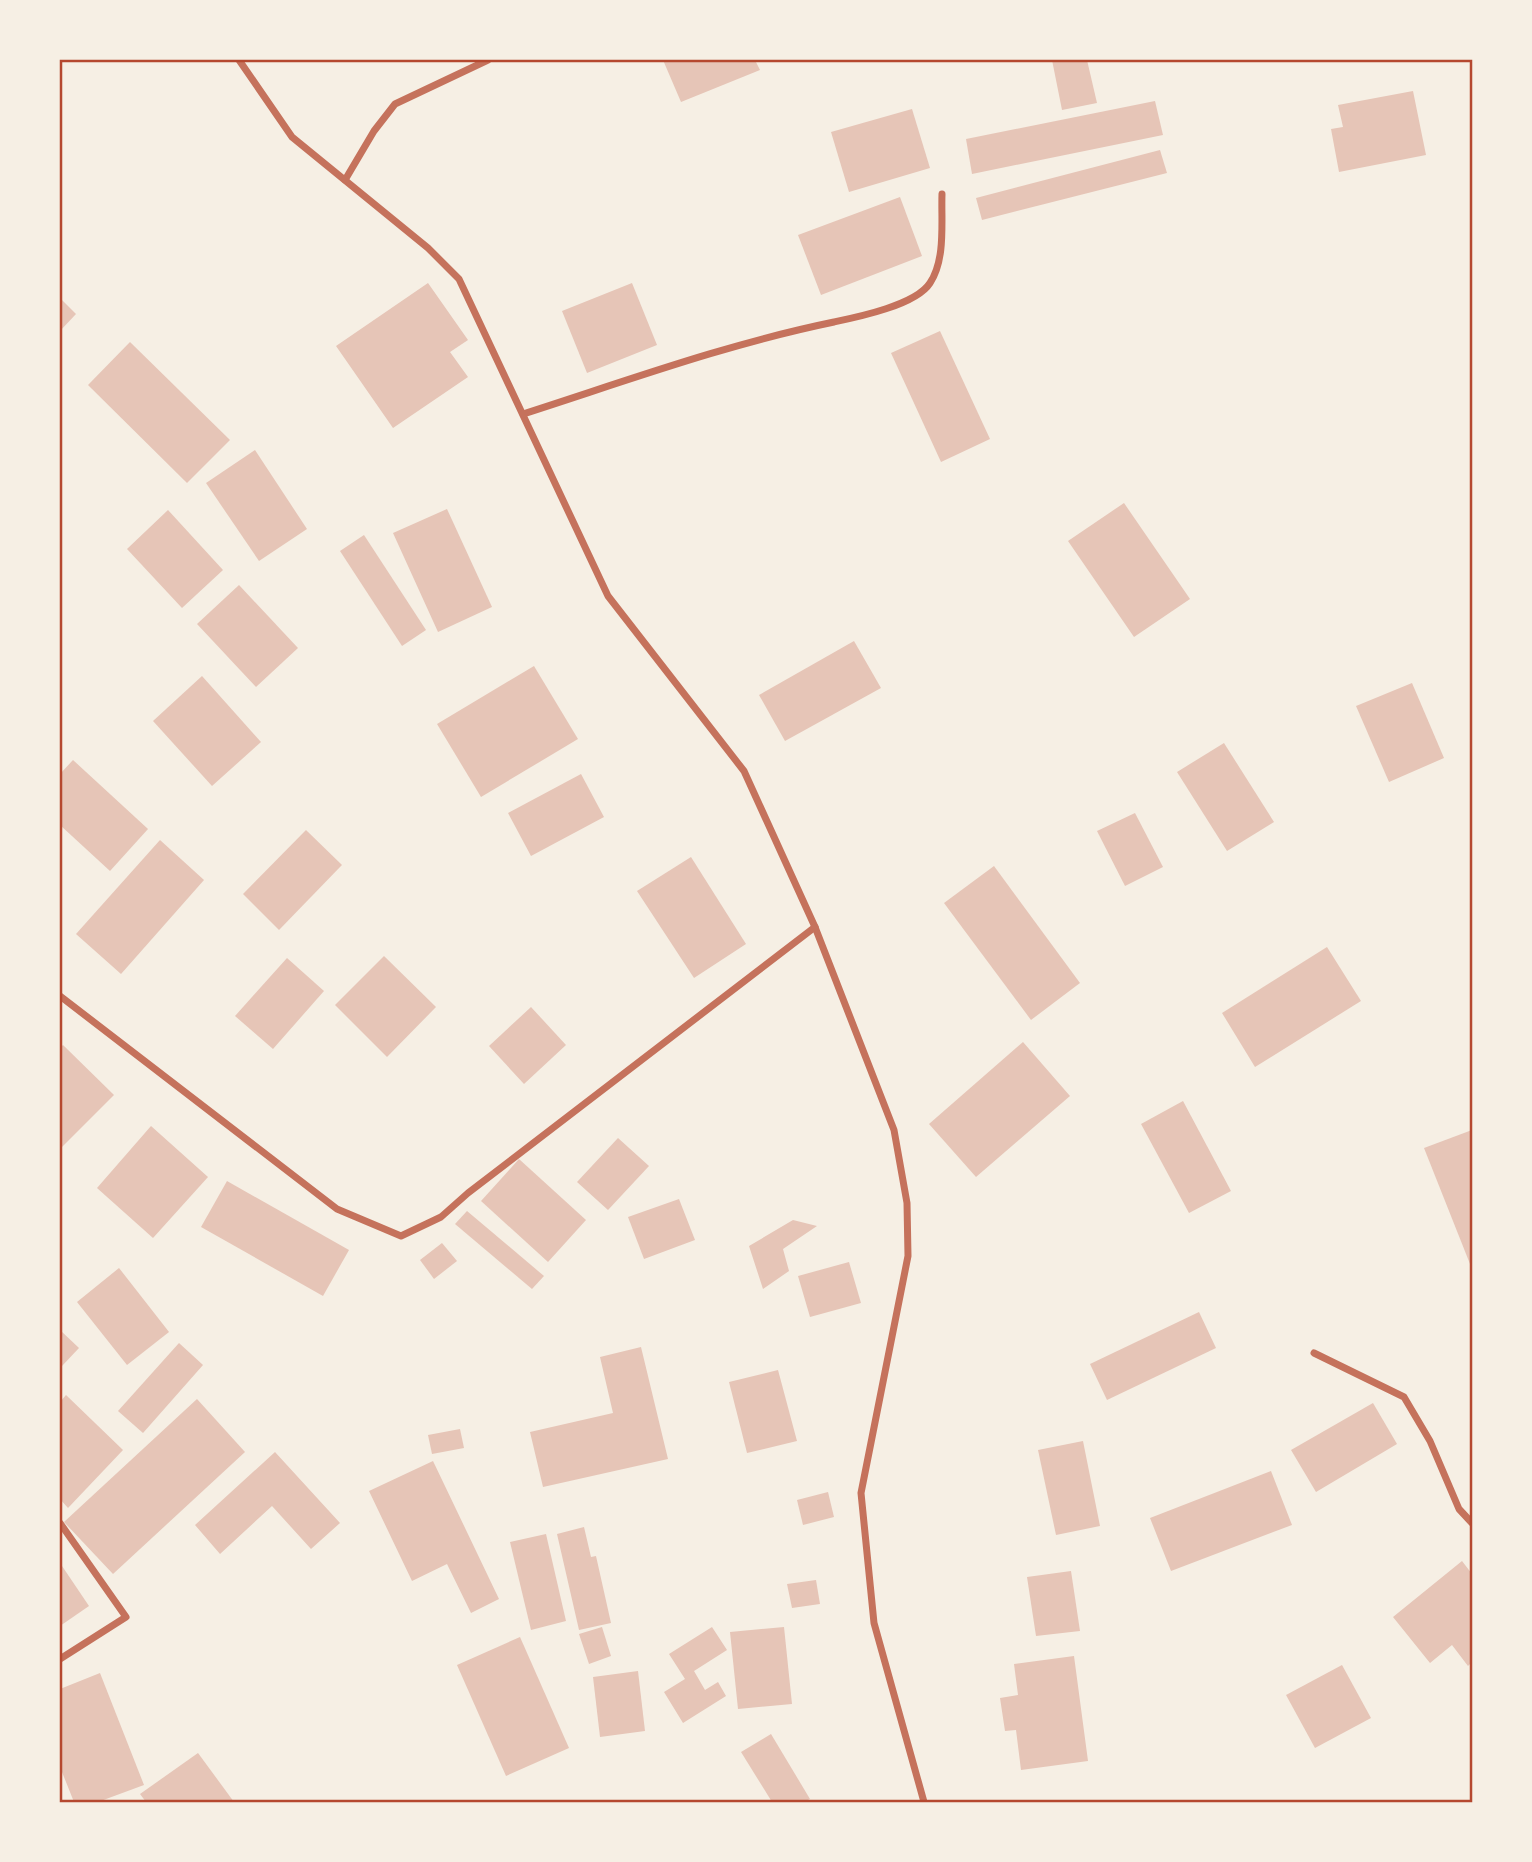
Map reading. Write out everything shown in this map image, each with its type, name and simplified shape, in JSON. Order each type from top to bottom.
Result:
[{"type":"street","points":[[239,60],[292,137],[428,248],[459,279],[608,596],[744,771],[815,927],[894,1130],[907,1203],[908,1256],[861,1493],[874,1623],[924,1802]]},
{"type":"street","points":[[345,180],[373,131],[395,104],[488,60]]},
{"type":"street","points":[[523,414],[753,339],[873,314],[907,300],[930,284],[940,250],[942,194]]},
{"type":"street","points":[[60,996],[337,1209],[401,1236],[441,1217],[479,1184],[815,927]]},
{"type":"street","points":[[1314,1353],[1404,1397],[1430,1441],[1459,1509],[1472,1523]]},
{"type":"street","points":[[60,1523],[126,1617],[60,1659]]},
{"type":"building","points":[[663,60],[755,60],[760,70],[681,102]]},
{"type":"building","points":[[1052,60],[1087,60],[1097,103],[1062,110]]},
{"type":"building","points":[[1413,91],[1426,155],[1339,172],[1331,129],[1343,127],[1338,105]]},
{"type":"building","points":[[1155,101],[1163,135],[972,174],[966,139]]},
{"type":"building","points":[[912,109],[930,168],[849,192],[831,132]]},
{"type":"building","points":[[1160,150],[1167,173],[982,220],[976,198]]},
{"type":"building","points":[[900,197],[922,256],[821,295],[798,235]]},
{"type":"building","points":[[428,283],[468,340],[450,352],[468,377],[393,428],[336,346]]},
{"type":"building","points":[[632,283],[657,345],[587,373],[562,311]]},
{"type":"building","points":[[60,298],[76,314],[60,331]]},
{"type":"building","points":[[940,331],[990,439],[941,462],[891,353]]},
{"type":"building","points":[[130,342],[230,440],[187,483],[88,385]]},
{"type":"building","points":[[255,450],[307,529],[259,561],[206,483]]},
{"type":"building","points":[[1124,503],[1190,599],[1134,637],[1068,541]]},
{"type":"building","points":[[447,509],[492,607],[438,632],[393,533]]},
{"type":"building","points":[[168,510],[223,570],[182,608],[127,549]]},
{"type":"building","points":[[364,535],[426,630],[402,646],[340,551]]},
{"type":"building","points":[[239,585],[298,648],[256,687],[197,624]]},
{"type":"building","points":[[854,641],[881,688],[785,741],[759,695]]},
{"type":"building","points":[[534,666],[578,739],[481,797],[437,724]]},
{"type":"building","points":[[202,676],[261,742],[212,786],[153,721]]},
{"type":"building","points":[[1412,683],[1444,758],[1389,782],[1356,706]]},
{"type":"building","points":[[1224,743],[1274,822],[1227,851],[1177,772]]},
{"type":"building","points":[[73,760],[148,829],[110,871],[60,825],[60,774]]},
{"type":"building","points":[[581,774],[604,817],[531,856],[508,813]]},
{"type":"building","points":[[1135,813],[1163,867],[1125,886],[1097,831]]},
{"type":"building","points":[[306,830],[342,865],[279,930],[243,894]]},
{"type":"building","points":[[160,840],[204,880],[121,974],[76,934]]},
{"type":"building","points":[[691,857],[746,944],[694,978],[637,891]]},
{"type":"building","points":[[994,866],[1080,983],[1031,1020],[944,903]]},
{"type":"building","points":[[1327,947],[1361,1001],[1255,1067],[1222,1013]]},
{"type":"building","points":[[384,956],[436,1007],[387,1057],[335,1005]]},
{"type":"building","points":[[287,958],[324,991],[273,1049],[235,1016]]},
{"type":"building","points":[[531,1007],[566,1045],[524,1084],[489,1046]]},
{"type":"building","points":[[1023,1042],[1070,1096],[976,1177],[929,1124]]},
{"type":"building","points":[[63,1045],[114,1095],[60,1149],[60,1048]]},
{"type":"building","points":[[1183,1101],[1231,1191],[1189,1213],[1141,1124]]},
{"type":"building","points":[[151,1126],[208,1177],[153,1238],[97,1188]]},
{"type":"building","points":[[1472,1130],[1472,1269],[1424,1148]]},
{"type":"building","points":[[618,1138],[649,1166],[608,1210],[577,1182]]},
{"type":"building","points":[[519,1159],[586,1220],[548,1262],[481,1201]]},
{"type":"building","points":[[227,1181],[349,1250],[323,1296],[201,1227]]},
{"type":"building","points":[[679,1199],[695,1240],[644,1259],[628,1217]]},
{"type":"building","points":[[467,1211],[544,1276],[532,1289],[455,1224]]},
{"type":"building","points":[[793,1220],[817,1226],[783,1249],[789,1271],[763,1289],[749,1246]]},
{"type":"building","points":[[442,1243],[457,1261],[434,1279],[420,1260]]},
{"type":"building","points":[[849,1262],[861,1303],[810,1317],[798,1276]]},
{"type":"building","points":[[119,1268],[169,1332],[127,1365],[77,1302]]},
{"type":"building","points":[[1199,1312],[1216,1348],[1107,1400],[1090,1364]]},
{"type":"building","points":[[60,1330],[79,1348],[62,1366],[60,1364]]},
{"type":"building","points":[[179,1343],[203,1365],[143,1433],[118,1411]]},
{"type":"building","points":[[641,1347],[668,1459],[543,1487],[530,1432],[613,1413],[600,1357]]},
{"type":"building","points":[[778,1370],[797,1441],[747,1453],[729,1382]]},
{"type":"building","points":[[66,1395],[123,1450],[68,1508],[60,1499],[60,1402]]},
{"type":"building","points":[[197,1399],[245,1452],[113,1574],[64,1522]]},
{"type":"building","points":[[1373,1403],[1397,1444],[1316,1492],[1291,1450]]},
{"type":"building","points":[[460,1429],[464,1448],[432,1454],[428,1435]]},
{"type":"building","points":[[1083,1441],[1100,1526],[1056,1535],[1038,1450]]},
{"type":"building","points":[[275,1452],[340,1523],[311,1549],[272,1506],[220,1554],[195,1525]]},
{"type":"building","points":[[433,1461],[499,1599],[471,1613],[447,1564],[412,1581],[369,1491]]},
{"type":"building","points":[[1271,1471],[1292,1525],[1171,1571],[1150,1518]]},
{"type":"building","points":[[828,1492],[834,1517],[803,1525],[797,1500]]},
{"type":"building","points":[[584,1527],[591,1557],[596,1556],[611,1623],[579,1630],[557,1534]]},
{"type":"building","points":[[546,1534],[566,1621],[531,1630],[510,1542]]},
{"type":"building","points":[[1462,1561],[1472,1574],[1472,1662],[1468,1666],[1452,1645],[1430,1663],[1393,1617]]},
{"type":"building","points":[[60,1563],[89,1606],[60,1626]]},
{"type":"building","points":[[1071,1571],[1080,1631],[1036,1636],[1027,1577]]},
{"type":"building","points":[[816,1580],[820,1604],[792,1608],[787,1584]]},
{"type":"building","points":[[602,1627],[611,1656],[589,1664],[579,1634]]},
{"type":"building","points":[[712,1627],[727,1650],[694,1671],[705,1690],[718,1682],[726,1696],[683,1723],[664,1692],[685,1679],[669,1654]]},
{"type":"building","points":[[784,1627],[792,1704],[738,1709],[730,1632]]},
{"type":"building","points":[[520,1637],[569,1748],[506,1776],[457,1665]]},
{"type":"building","points":[[1074,1656],[1088,1761],[1021,1770],[1016,1730],[1005,1731],[1000,1698],[1018,1695],[1014,1664]]},
{"type":"building","points":[[1342,1665],[1371,1718],[1315,1748],[1286,1695]]},
{"type":"building","points":[[638,1671],[645,1731],[600,1737],[593,1677]]},
{"type":"building","points":[[100,1673],[144,1785],[98,1802],[74,1802],[60,1767],[60,1689]]},
{"type":"building","points":[[771,1734],[810,1799],[804,1802],[772,1802],[741,1752]]},
{"type":"building","points":[[198,1753],[234,1802],[146,1802],[140,1794]]}]
